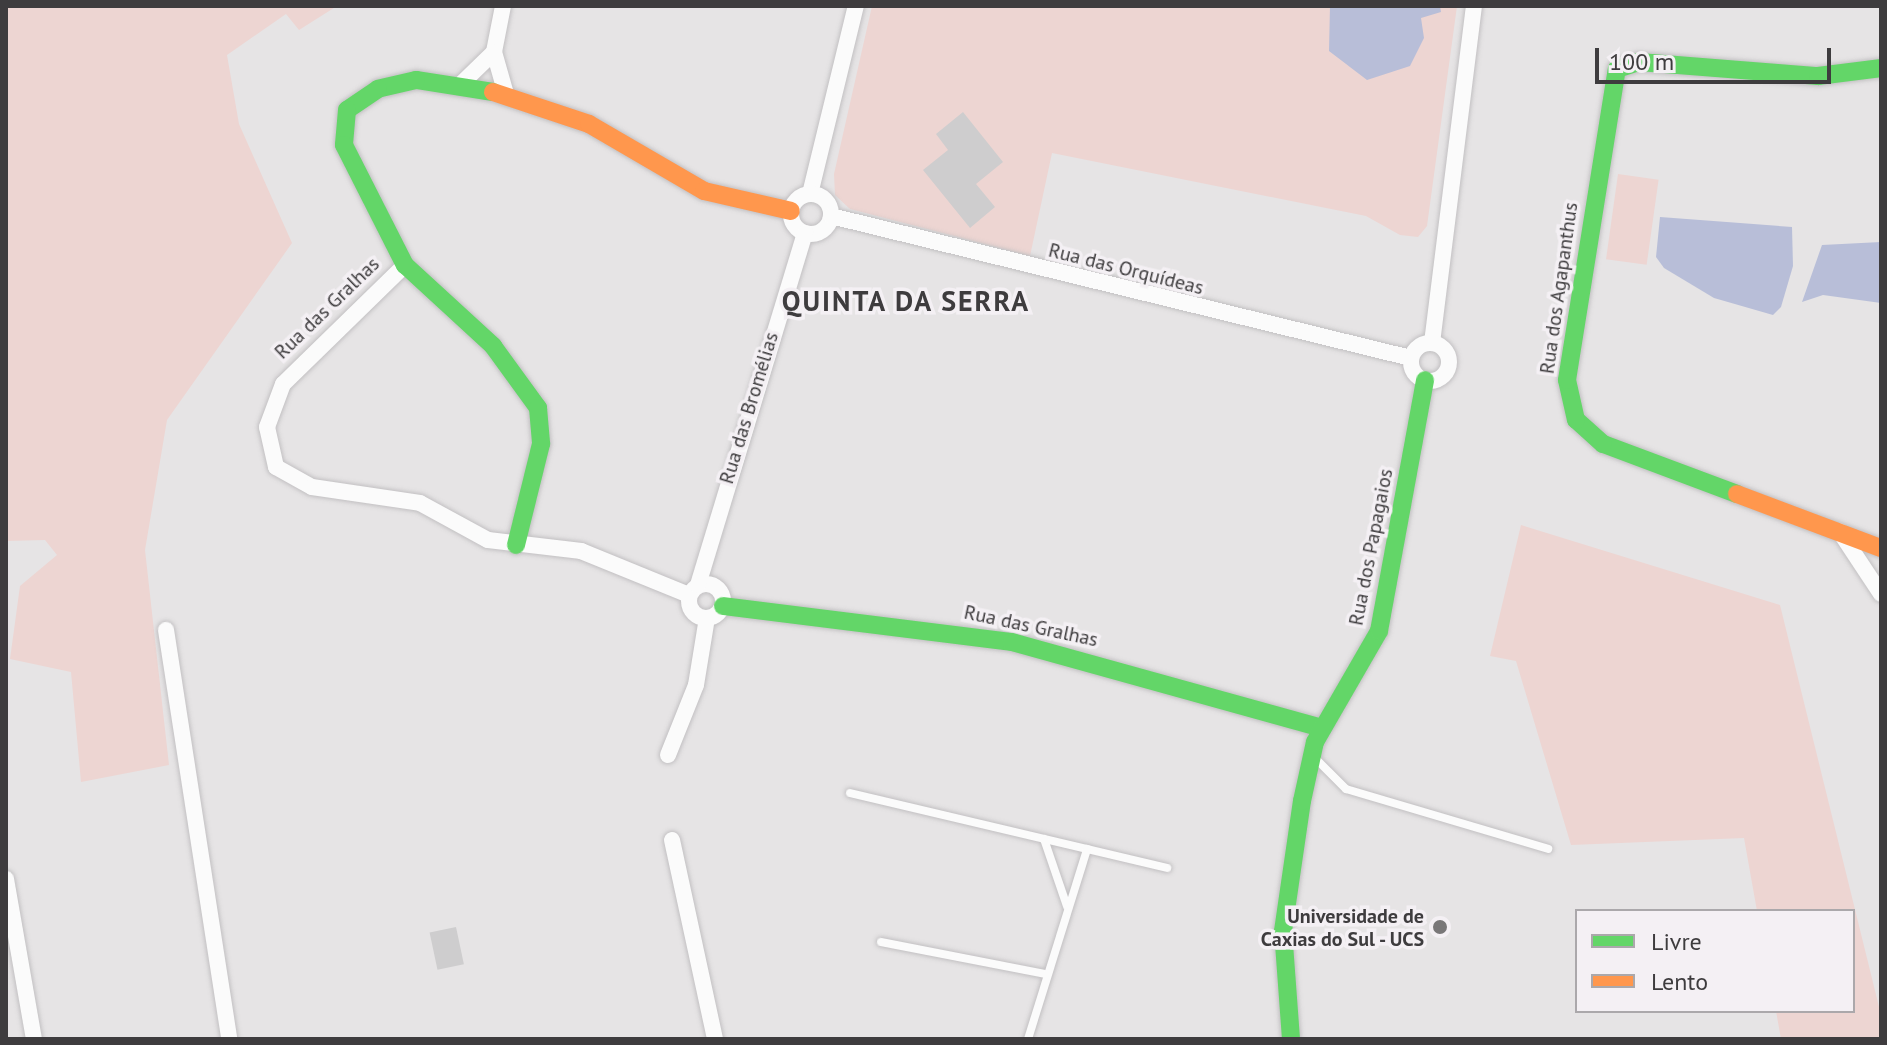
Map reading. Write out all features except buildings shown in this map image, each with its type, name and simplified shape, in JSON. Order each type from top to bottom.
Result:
[{"type":"street","points":[[503,6],[494,52],[506,94]]},
{"type":"street","points":[[791,211],[810,194],[856,6]]},
{"type":"street","points":[[1432,343],[1448,355],[1448,368],[1425,380],[1411,358],[1432,343],[1474,6]]},
{"type":"street","points":[[460,85],[494,52]]},
{"type":"street","name":"Rua dos Agapanthus","points":[[1881,68],[1818,76],[1639,62],[1617,69],[1567,380],[1573,413],[1603,444],[1881,548]]},
{"type":"street","points":[[516,545],[541,444],[533,396],[493,346],[405,265],[347,152],[342,122],[357,102],[391,84],[460,85],[506,94],[589,124],[704,191],[791,211],[805,233],[819,232],[831,216],[823,198],[810,194]]},
{"type":"street","name":"Rua das Orquídeas","points":[[831,216],[1411,358]]},
{"type":"street","name":"Rua das Bromélias","points":[[693,590],[805,233]]},
{"type":"street","name":"Rua das Gralhas","points":[[405,265],[288,377],[270,410],[267,451],[282,473],[302,484],[402,496],[480,537],[516,545],[581,551],[693,590]]},
{"type":"street","name":"Rua dos Papagaios","points":[[1291,1039],[1283,931],[1302,801],[1312,755],[1322,728],[1379,631],[1425,380]]},
{"type":"street","points":[[1840,532],[1881,594]]},
{"type":"street","points":[[668,755],[696,685],[707,618],[723,606],[717,587],[693,590],[695,614],[707,618]]},
{"type":"street","name":"Rua das Gralhas","points":[[723,606],[1012,642],[1322,728]]},
{"type":"street","points":[[166,630],[229,1039]]},
{"type":"street","points":[[672,840],[715,1039]]},
{"type":"street","points":[[6,879],[34,1039]]},
{"type":"lane","points":[[1312,755],[1346,789],[1548,849]]},
{"type":"lane","points":[[850,793],[1167,868]]},
{"type":"lane","points":[[1044,839],[1068,907]]},
{"type":"lane","points":[[1028,1039],[1087,849]]},
{"type":"lane","points":[[881,942],[1046,974]]},
{"type":"shaded area","points":[[6,6],[337,6],[299,30],[286,14],[227,55],[239,124],[292,243],[167,420],[145,550],[169,765],[81,782],[71,672],[10,659],[20,586],[57,555],[45,540],[6,541]]},
{"type":"shaded area","points":[[872,6],[1457,6],[1427,226],[1418,237],[1400,235],[1366,216],[1052,153],[1030,256],[850,209],[835,195],[834,174]]},
{"type":"shaded area","points":[[1618,174],[1659,180],[1647,265],[1606,259]]},
{"type":"shaded area","points":[[1521,525],[1780,605],[1855,909],[1757,909],[1744,838],[1571,845],[1516,661],[1490,656]]},
{"type":"shaded area","points":[[1855,909],[1881,1015],[1881,1039],[1781,1039],[1776,1013],[1855,1013]]},
{"type":"water","points":[[1330,6],[1440,6],[1441,12],[1421,18],[1424,38],[1410,66],[1367,80],[1329,51]]},
{"type":"water","points":[[1660,217],[1792,227],[1793,266],[1781,307],[1773,315],[1714,298],[1664,268],[1656,257]]},
{"type":"water","points":[[1881,242],[1881,303],[1823,295],[1802,302],[1822,245]]},
{"type":"traffic: fast","points":[[1737,494],[1603,444],[1576,420],[1567,380],[1617,69],[1639,62],[1818,76],[1881,68]]},
{"type":"traffic: fast","points":[[493,92],[416,80],[378,89],[347,110],[344,145],[405,265],[493,346],[538,408],[541,444],[516,545]]},
{"type":"traffic: fast","points":[[1291,1039],[1283,931],[1302,801],[1315,742],[1379,631],[1425,380]]},
{"type":"traffic: fast","points":[[723,606],[1012,642],[1322,728]]},
{"type":"traffic: slow","points":[[493,92],[589,124],[704,191],[791,211]]},
{"type":"traffic: slow","points":[[1737,494],[1881,548]]},
{"type":"place","name":"Universidade de Caxias do Sul - UCS","points":[[1440,927]]},
{"type":"district","name":"QUINTA DA SERRA","points":[[906,301]]}]
